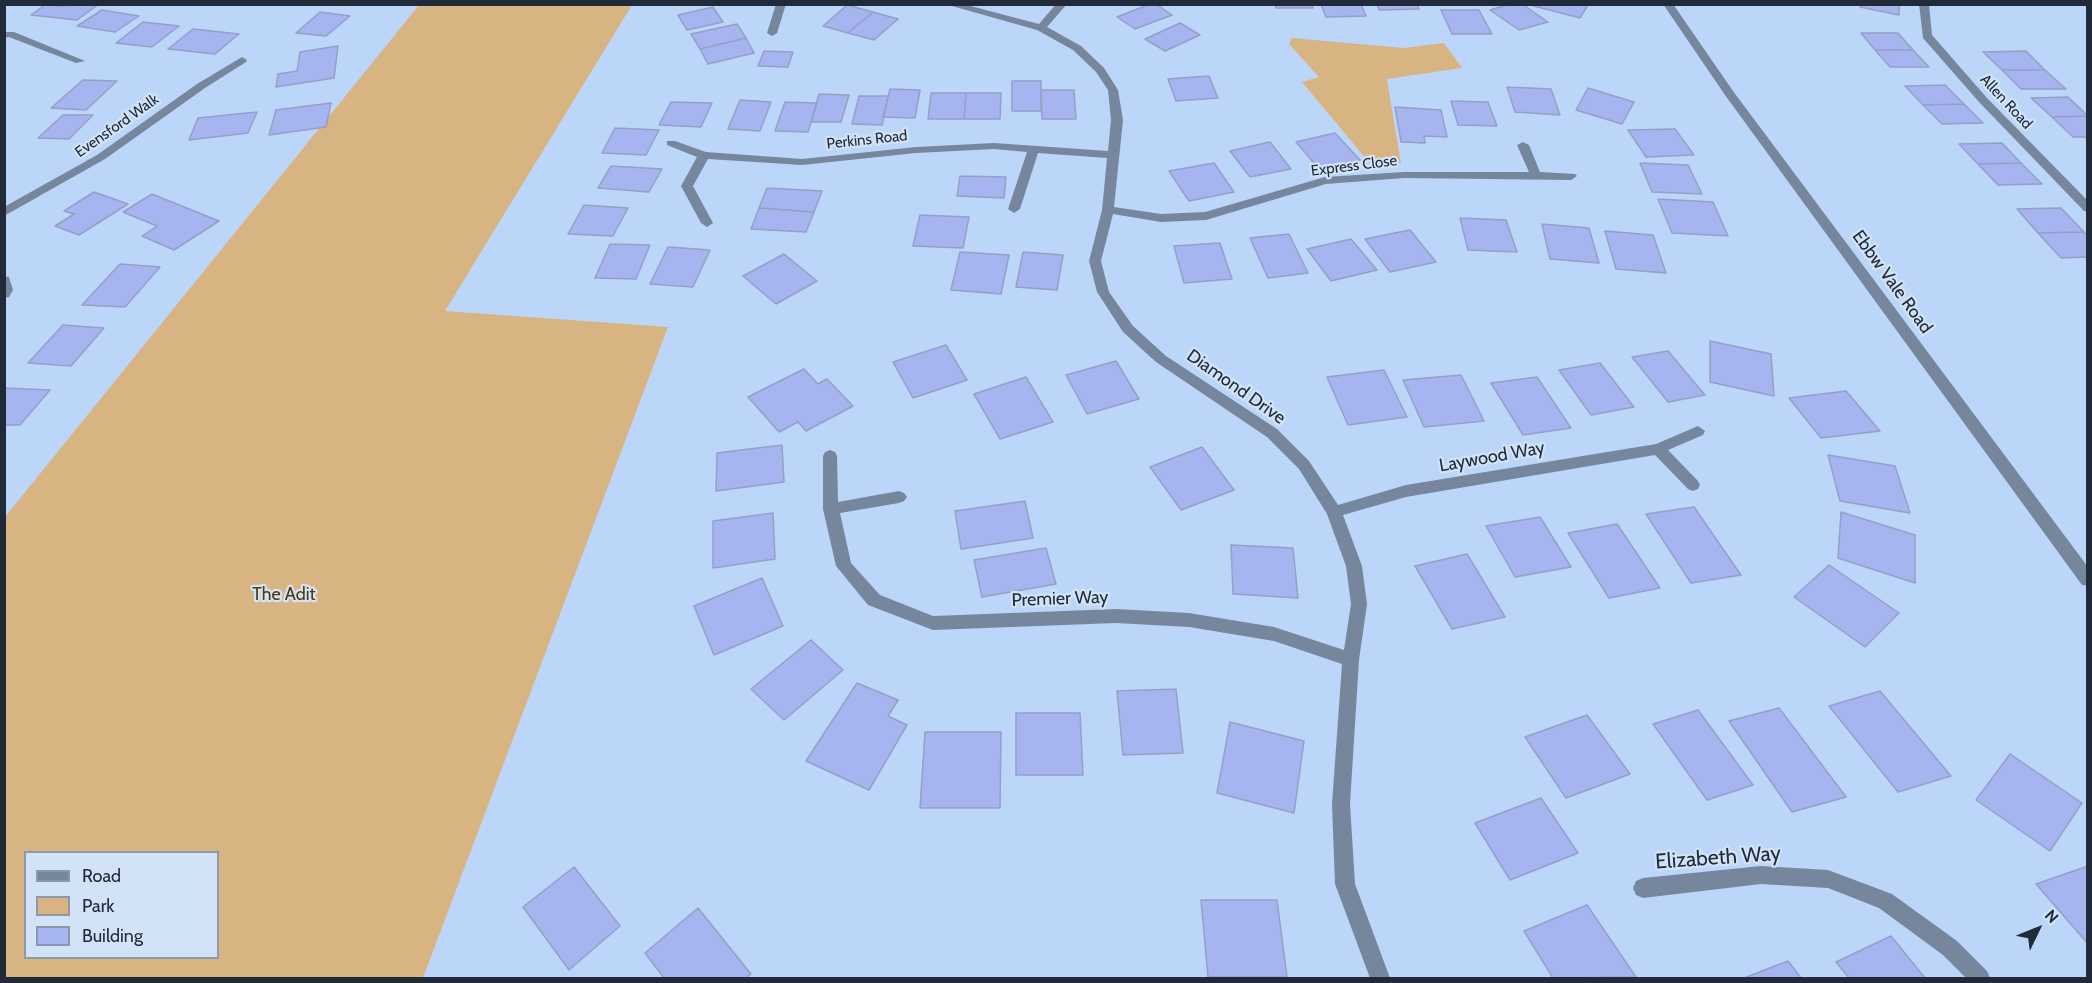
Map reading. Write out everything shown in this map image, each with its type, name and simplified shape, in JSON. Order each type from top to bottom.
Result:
[{"type":"street","points":[[772,33],[781,4]]},
{"type":"street","name":"Diamond Drive","points":[[950,4],[1041,28],[1077,48],[1100,70],[1113,90],[1117,120],[1108,210],[1095,261],[1103,292],[1128,329],[1161,359],[1272,433],[1304,465],[1334,513],[1354,566],[1359,604],[1351,660],[1341,804],[1345,884],[1380,978]]},
{"type":"street","points":[[1041,28],[1062,4]]},
{"type":"street","name":"Ebbw Vale Road","points":[[1668,4],[1729,93],[2088,580]]},
{"type":"street","name":"Allen Road","points":[[1924,4],[1927,36],[1983,100],[2088,208]]},
{"type":"street","points":[[4,35],[10,34],[80,61]]},
{"type":"street","name":"Evensford Walk","points":[[4,212],[101,157],[201,86],[242,60]]},
{"type":"street","name":"Perkins Road","points":[[671,143],[704,155],[802,162],[916,150],[994,146],[1113,155]]},
{"type":"street","points":[[1523,145],[1536,176]]},
{"type":"street","points":[[1014,209],[1034,149]]},
{"type":"street","points":[[704,155],[687,186],[707,223]]},
{"type":"street","name":"Express Close","points":[[1108,210],[1161,218],[1206,216],[1325,181],[1404,175],[1571,176]]},
{"type":"street","points":[[4,280],[7,290],[4,294]]},
{"type":"street","name":"Laywood Way","points":[[1334,513],[1406,491],[1658,449],[1698,431]]},
{"type":"street","points":[[1658,449],[1693,484]]},
{"type":"street","name":"Premier Way","points":[[830,456],[831,509],[844,566],[874,600],[933,623],[1116,616],[1189,620],[1274,634],[1351,660]]},
{"type":"street","points":[[831,509],[899,497]]},
{"type":"street","name":"Elizabeth Way","points":[[1642,888],[1761,875],[1828,879],[1885,901],[1950,948],[1980,978]]},
{"type":"green space","name":"The Adit","points":[[419,5],[632,5],[445,311],[668,327],[423,978],[5,978],[5,517]]},
{"type":"green space","points":[[1292,38],[1404,48],[1444,43],[1462,68],[1387,79],[1401,163],[1372,166],[1302,82],[1319,77],[1289,44]]},
{"type":"building","points":[[46,4],[60,6],[99,4],[77,20],[31,15]]},
{"type":"building","points":[[1150,4],[1156,4],[1172,15],[1135,29],[1117,17]]},
{"type":"building","points":[[1275,4],[1311,4],[1313,8],[1276,8]]},
{"type":"building","points":[[1321,4],[1361,4],[1366,16],[1326,17]]},
{"type":"building","points":[[1377,4],[1417,4],[1419,9],[1379,10]]},
{"type":"building","points":[[1510,4],[1522,4],[1548,22],[1519,30],[1490,10]]},
{"type":"building","points":[[1535,4],[1588,5],[1580,18],[1534,6]]},
{"type":"building","points":[[1860,4],[1899,4],[1899,15],[1860,7]]},
{"type":"building","points":[[847,5],[873,12],[848,33],[823,26]]},
{"type":"building","points":[[713,7],[723,22],[687,30],[678,15]]},
{"type":"building","points":[[102,10],[139,16],[115,32],[77,26]]},
{"type":"building","points":[[1441,10],[1479,10],[1492,34],[1452,34]]},
{"type":"building","points":[[320,12],[350,16],[326,36],[296,33]]},
{"type":"building","points":[[873,12],[898,19],[874,40],[848,33]]},
{"type":"building","points":[[143,22],[179,26],[152,47],[116,43]]},
{"type":"building","points":[[1180,23],[1200,35],[1165,51],[1145,39]]},
{"type":"building","points":[[737,24],[746,38],[700,49],[691,34]]},
{"type":"building","points":[[193,29],[239,34],[215,54],[168,49]]},
{"type":"building","points":[[1861,33],[1898,33],[1913,50],[1875,50]]},
{"type":"building","points":[[746,38],[754,53],[708,64],[700,49]]},
{"type":"building","points":[[338,46],[334,78],[276,87],[278,74],[297,71],[300,52]]},
{"type":"building","points":[[1875,50],[1913,50],[1929,67],[1890,67]]},
{"type":"building","points":[[764,51],[793,52],[788,67],[758,66]]},
{"type":"building","points":[[2026,51],[2045,70],[2002,70],[1983,52]]},
{"type":"building","points":[[2002,70],[2045,70],[2066,89],[2021,89]]},
{"type":"building","points":[[1209,76],[1218,98],[1176,101],[1168,79]]},
{"type":"building","points":[[83,80],[117,81],[86,110],[51,108]]},
{"type":"building","points":[[1012,81],[1041,81],[1041,111],[1012,111]]},
{"type":"building","points":[[1945,85],[1964,104],[1923,105],[1905,86]]},
{"type":"building","points":[[1507,87],[1551,89],[1560,115],[1515,112]]},
{"type":"building","points":[[1588,88],[1634,102],[1622,124],[1576,110]]},
{"type":"building","points":[[890,89],[920,90],[915,118],[883,117]]},
{"type":"building","points":[[1041,90],[1074,90],[1076,119],[1042,119]]},
{"type":"building","points":[[931,93],[966,93],[964,119],[928,119]]},
{"type":"building","points":[[966,93],[1001,93],[1000,119],[964,119]]},
{"type":"building","points":[[819,94],[849,95],[841,122],[811,122]]},
{"type":"building","points":[[859,96],[888,96],[882,125],[852,124]]},
{"type":"building","points":[[2068,97],[2088,116],[2052,117],[2031,98]]},
{"type":"building","points":[[740,100],[771,102],[760,131],[728,129]]},
{"type":"building","points":[[1451,101],[1488,102],[1497,126],[1458,125]]},
{"type":"building","points":[[671,102],[712,103],[701,127],[659,125]]},
{"type":"building","points":[[785,102],[817,103],[808,132],[775,131]]},
{"type":"building","points":[[331,103],[326,127],[269,135],[276,110]]},
{"type":"building","points":[[1964,104],[1983,123],[1942,124],[1923,105]]},
{"type":"building","points":[[1395,107],[1441,110],[1447,137],[1424,136],[1425,143],[1401,142]]},
{"type":"building","points":[[257,112],[248,133],[189,140],[198,118]]},
{"type":"building","points":[[63,115],[93,115],[69,139],[38,138]]},
{"type":"building","points":[[2088,116],[2088,137],[2073,137],[2052,117]]},
{"type":"building","points":[[615,128],[659,130],[646,155],[602,153]]},
{"type":"building","points":[[1675,129],[1694,155],[1646,157],[1628,130]]},
{"type":"building","points":[[1335,133],[1360,160],[1319,169],[1296,142]]},
{"type":"building","points":[[1270,142],[1291,169],[1250,177],[1230,151]]},
{"type":"building","points":[[2002,143],[2021,163],[1978,164],[1959,144]]},
{"type":"building","points":[[1214,163],[1234,192],[1189,201],[1169,171]]},
{"type":"building","points":[[1640,163],[1688,165],[1702,194],[1652,192]]},
{"type":"building","points":[[2021,163],[2042,184],[1998,185],[1978,164]]},
{"type":"building","points":[[611,166],[662,169],[649,192],[598,188]]},
{"type":"building","points":[[960,176],[1006,177],[1004,198],[957,196]]},
{"type":"building","points":[[767,188],[822,191],[814,212],[759,208]]},
{"type":"building","points":[[94,192],[128,204],[79,235],[55,226],[74,214],[64,211]]},
{"type":"building","points":[[152,194],[219,221],[174,250],[142,236],[157,226],[123,212]]},
{"type":"building","points":[[1658,199],[1713,202],[1728,236],[1672,233]]},
{"type":"building","points":[[584,205],[628,208],[613,236],[568,234]]},
{"type":"building","points":[[759,208],[814,212],[806,232],[751,229]]},
{"type":"building","points":[[2061,208],[2084,232],[2038,233],[2017,209]]},
{"type":"building","points":[[920,215],[969,217],[963,248],[913,246]]},
{"type":"building","points":[[1460,218],[1506,220],[1517,252],[1468,250]]},
{"type":"building","points":[[1542,224],[1589,228],[1599,263],[1550,259]]},
{"type":"building","points":[[1410,230],[1436,262],[1390,272],[1365,239]]},
{"type":"building","points":[[1605,231],[1653,235],[1666,273],[1616,269]]},
{"type":"building","points":[[2084,232],[2088,236],[2088,257],[2061,258],[2038,233]]},
{"type":"building","points":[[1289,234],[1308,273],[1268,278],[1250,238]]},
{"type":"building","points":[[1351,239],[1377,270],[1331,281],[1307,249]]},
{"type":"building","points":[[1220,243],[1232,279],[1184,283],[1174,246]]},
{"type":"building","points":[[610,244],[650,245],[636,279],[595,278]]},
{"type":"building","points":[[668,247],[710,250],[693,287],[650,284]]},
{"type":"building","points":[[960,252],[1009,255],[1001,294],[951,290]]},
{"type":"building","points":[[1023,252],[1063,255],[1057,290],[1016,287]]},
{"type":"building","points":[[784,254],[817,281],[776,304],[743,276]]},
{"type":"building","points":[[120,264],[160,267],[125,307],[82,305]]},
{"type":"building","points":[[63,325],[104,328],[71,366],[28,363]]},
{"type":"building","points":[[1710,341],[1771,354],[1774,396],[1710,382]]},
{"type":"building","points":[[946,345],[967,380],[913,398],[893,362]]},
{"type":"building","points":[[1668,351],[1705,395],[1668,402],[1632,357]]},
{"type":"building","points":[[1116,361],[1139,399],[1087,414],[1066,375]]},
{"type":"building","points":[[1600,363],[1634,407],[1591,415],[1559,370]]},
{"type":"building","points":[[804,369],[818,384],[827,379],[853,406],[806,431],[798,422],[779,432],[748,397]]},
{"type":"building","points":[[1384,370],[1407,417],[1348,425],[1327,377]]},
{"type":"building","points":[[1461,375],[1484,421],[1424,427],[1403,380]]},
{"type":"building","points":[[1026,377],[1053,422],[1000,439],[974,394]]},
{"type":"building","points":[[1537,377],[1571,428],[1523,435],[1491,383]]},
{"type":"building","points":[[4,388],[50,390],[20,425],[4,425]]},
{"type":"building","points":[[1846,391],[1880,431],[1821,438],[1789,398]]},
{"type":"building","points":[[782,445],[784,482],[716,491],[717,453]]},
{"type":"building","points":[[1202,447],[1234,490],[1181,510],[1150,467]]},
{"type":"building","points":[[1828,455],[1895,466],[1910,513],[1840,501]]},
{"type":"building","points":[[1025,501],[1033,538],[961,549],[955,511]]},
{"type":"building","points":[[1694,507],[1741,575],[1691,583],[1646,514]]},
{"type":"building","points":[[1841,512],[1915,535],[1915,583],[1838,558]]},
{"type":"building","points":[[773,513],[775,559],[713,568],[713,521]]},
{"type":"building","points":[[1540,517],[1571,567],[1515,577],[1486,526]]},
{"type":"building","points":[[1617,524],[1660,588],[1609,598],[1568,533]]},
{"type":"building","points":[[1231,545],[1293,548],[1298,598],[1233,594]]},
{"type":"building","points":[[1046,548],[1056,584],[982,597],[974,560]]},
{"type":"building","points":[[1467,554],[1505,617],[1452,629],[1415,566]]},
{"type":"building","points":[[1829,565],[1899,613],[1865,647],[1794,597]]},
{"type":"building","points":[[762,578],[783,626],[714,655],[694,606]]},
{"type":"building","points":[[811,640],[843,670],[784,720],[751,689]]},
{"type":"building","points":[[857,683],[898,700],[888,716],[907,725],[869,790],[806,761]]},
{"type":"building","points":[[1176,689],[1183,753],[1123,755],[1117,691]]},
{"type":"building","points":[[1880,691],[1951,776],[1898,792],[1829,706]]},
{"type":"building","points":[[1779,708],[1846,797],[1792,812],[1729,721]]},
{"type":"building","points":[[1698,710],[1753,785],[1707,800],[1653,724]]},
{"type":"building","points":[[1016,713],[1080,713],[1083,775],[1016,775]]},
{"type":"building","points":[[1587,715],[1630,774],[1566,798],[1525,737]]},
{"type":"building","points":[[1230,722],[1304,741],[1294,813],[1217,793]]},
{"type":"building","points":[[925,732],[1001,732],[1000,808],[920,808]]},
{"type":"building","points":[[2010,754],[2082,803],[2050,851],[1976,800]]},
{"type":"building","points":[[1541,798],[1578,853],[1510,880],[1475,823]]},
{"type":"building","points":[[2088,866],[2088,944],[2036,884]]},
{"type":"building","points":[[574,867],[620,926],[569,970],[523,907]]},
{"type":"building","points":[[1201,900],[1277,900],[1287,977],[1208,977]]},
{"type":"building","points":[[1587,905],[1636,977],[1553,978],[1524,931]]},
{"type":"building","points":[[698,908],[751,974],[746,978],[664,978],[645,953]]},
{"type":"building","points":[[1891,936],[1925,978],[1849,978],[1836,962]]},
{"type":"building","points":[[1788,961],[1801,978],[1744,978]]}]
